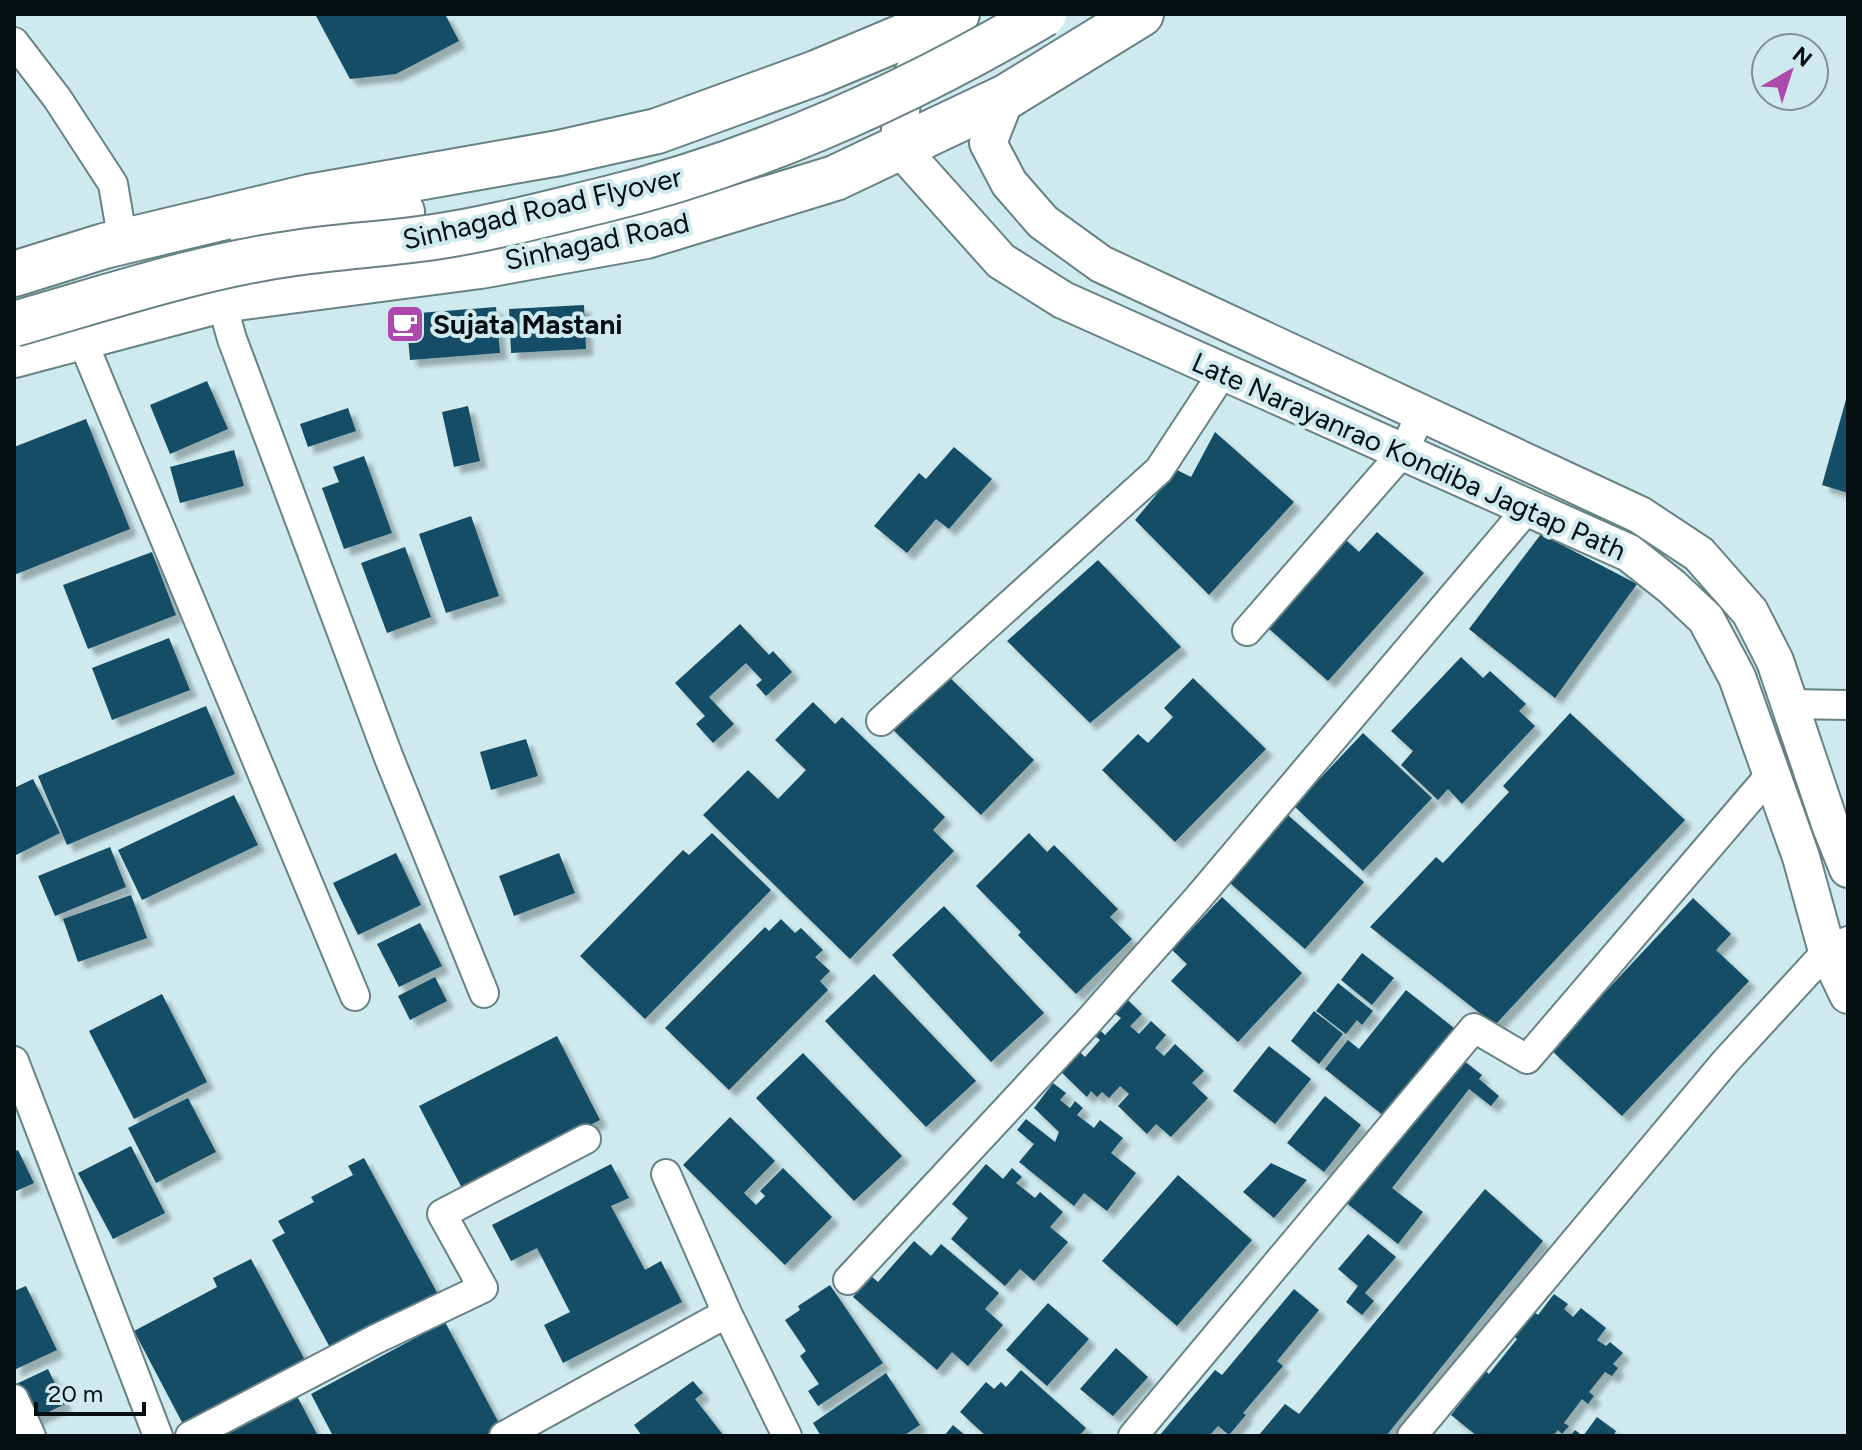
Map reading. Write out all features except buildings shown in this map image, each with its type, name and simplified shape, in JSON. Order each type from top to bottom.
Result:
[{"type":"main road","name":"Sinhagad Road Flyover","points":[[14,324],[208,271],[295,253],[437,237],[601,201],[740,160],[849,117],[982,50],[1044,14]]},
{"type":"main road","name":"Sinhagad Road","points":[[14,355],[221,300],[480,266],[646,236],[835,178],[1006,97],[1141,14]]},
{"type":"main road","points":[[14,274],[123,242],[309,197],[543,156],[657,131],[803,78],[952,17]]},
{"type":"main road","name":"Sinhagad Road Flyover","points":[[14,297],[126,264],[515,192],[580,173],[657,131]]},
{"type":"street","points":[[899,147],[902,95],[923,54],[952,17]]},
{"type":"street","points":[[14,42],[57,98],[113,184],[123,242]]},
{"type":"street","name":"Late Narayanrao Kondiba Jagtap Path","points":[[1006,97],[988,143],[1009,183],[1043,222],[1101,264],[1640,515],[1699,554],[1750,612],[1775,661],[1848,869]]},
{"type":"street","name":"Late Narayanrao Kondiba Jagtap Path","points":[[899,147],[1001,261],[1063,300],[1629,553],[1672,587],[1706,619],[1737,677],[1801,857],[1838,946],[1848,995]]},
{"type":"street","points":[[221,300],[232,339],[389,758],[484,993]]},
{"type":"street","points":[[80,335],[355,996]]},
{"type":"street","points":[[881,721],[1159,470],[1224,371]]},
{"type":"street","points":[[1247,631],[1404,451],[1421,413]]},
{"type":"street","points":[[848,1280],[1188,909],[1528,508]]},
{"type":"street","points":[[1790,704],[1848,705]]},
{"type":"street","points":[[1133,1436],[1474,1028],[1527,1059],[1771,774]]},
{"type":"street","points":[[1412,1436],[1725,1062],[1838,946]]},
{"type":"street","points":[[14,1061],[158,1436]]},
{"type":"street","points":[[190,1436],[376,1339],[483,1288],[442,1214],[586,1139]]},
{"type":"street","points":[[666,1174],[727,1313],[787,1436]]},
{"type":"street","points":[[504,1436],[727,1313]]},
{"type":"street","points":[[14,1399],[31,1436]]},
{"type":"place","name":"Sujata Mastani","points":[[405,324]]}]
